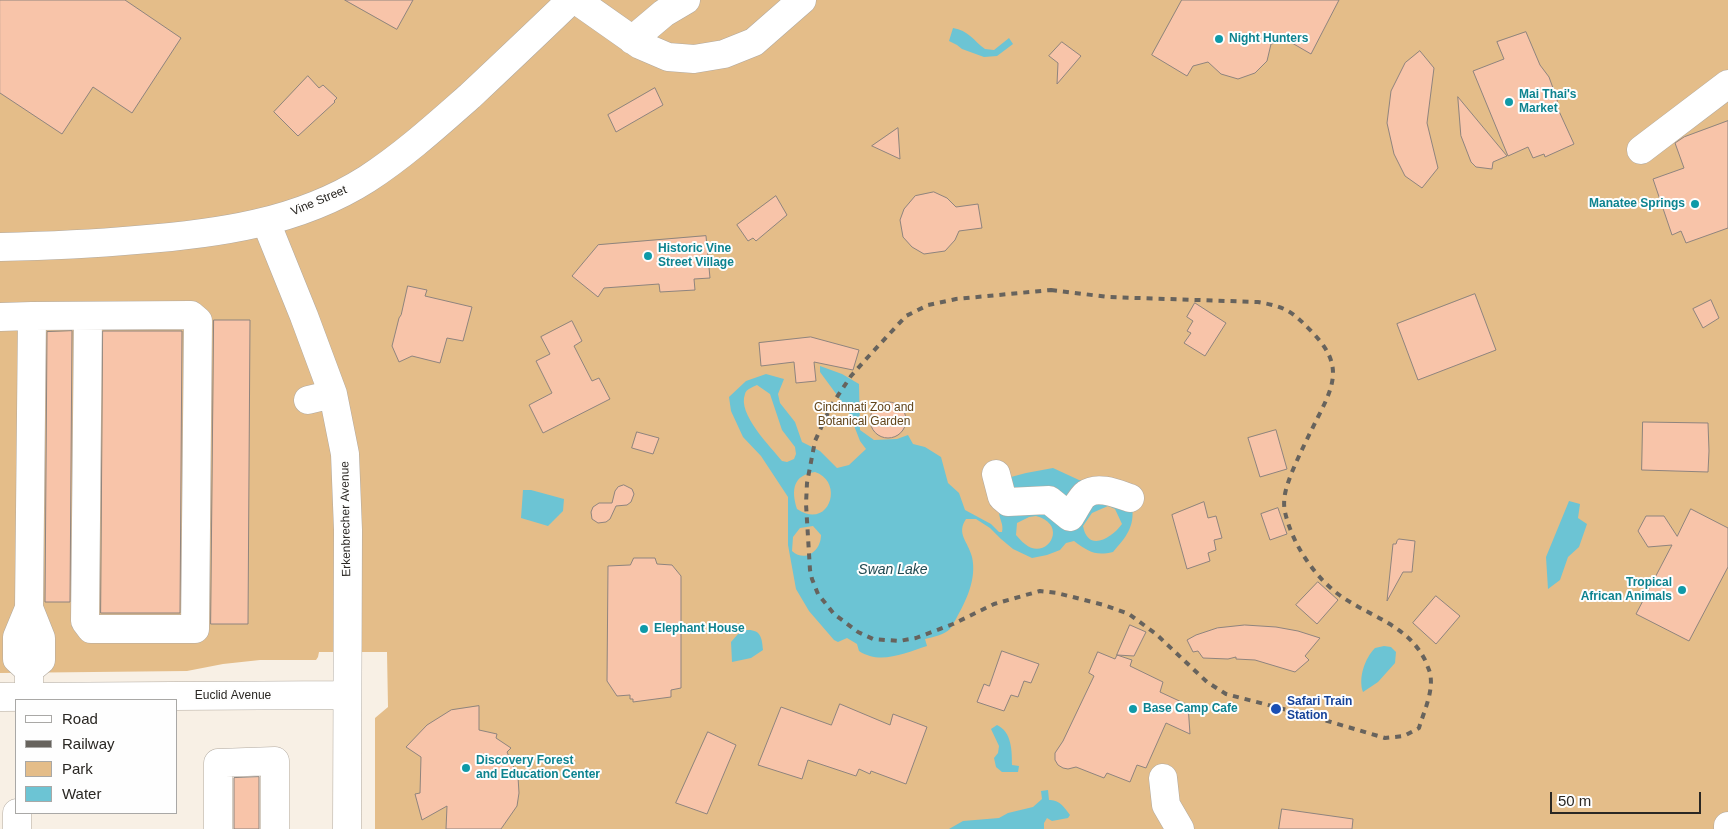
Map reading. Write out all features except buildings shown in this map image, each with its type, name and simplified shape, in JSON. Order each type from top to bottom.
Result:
[{"type":"street","name":"Vine Street","points":[[5,244],[105,243],[185,236],[266,222],[313,206],[366,179],[400,155],[447,116],[571,0]]},
{"type":"street","points":[[576,0],[640,45],[668,57],[694,59],[724,54],[754,42],[802,0]]},
{"type":"street","points":[[632,40],[664,13],[686,0]]},
{"type":"street","points":[[1641,150],[1728,84]]},
{"type":"street","name":"Erkenbrecher Avenue","points":[[266,222],[320,397],[339,420],[346,464],[348,530],[346,829]]},
{"type":"street","points":[[0,317],[32,316],[191,315],[198,321],[195,629],[91,629],[85,621],[88,316]]},
{"type":"street","points":[[16,698],[29,670],[32,316]]},
{"type":"street","points":[[996,474],[1002,497],[1008,502],[1049,500],[1070,517],[1086,494],[1104,490],[1130,498]]},
{"type":"street","name":"Euclid Avenue","points":[[16,698],[347,695]]},
{"type":"street","points":[[218,829],[218,763],[275,761],[275,829]]},
{"type":"street","points":[[1163,778],[1166,804],[1180,829]]},
{"type":"street","points":[[17,814],[17,829]]},
{"type":"green space","name":"Cincinnati Zoo and Botanical Garden","points":[[0,0],[1728,0],[1728,829],[375,829],[375,718],[388,707],[387,652],[319,652],[316,660],[260,660],[223,664],[187,671],[0,673]]},
{"type":"water","points":[[953,28],[967,33],[985,49],[994,50],[1009,38],[1013,44],[997,56],[984,57],[962,49],[949,41]]},
{"type":"water","name":"Swan Lake","points":[[820,366],[842,374],[859,384],[860,430],[874,440],[897,439],[908,435],[913,444],[925,447],[941,457],[948,483],[959,493],[965,510],[991,524],[999,532],[1002,532],[999,515],[1000,503],[1011,477],[1053,468],[1079,480],[1088,481],[1132,506],[1131,526],[1113,552],[1101,554],[1092,552],[1074,541],[1066,543],[1060,550],[1032,558],[1013,549],[990,528],[976,519],[966,519],[963,524],[962,533],[972,557],[972,582],[960,612],[948,631],[925,639],[927,646],[884,657],[875,657],[859,651],[857,644],[847,638],[838,642],[834,640],[809,611],[796,589],[788,545],[788,497],[761,456],[743,437],[731,411],[729,397],[746,381],[766,374],[784,379],[778,394],[780,403],[795,422],[802,442],[820,451],[837,468],[849,465],[866,449],[860,441],[848,410],[820,372]],"holes":[[[757,385],[770,394],[782,430],[795,447],[796,454],[794,459],[787,462],[782,461],[756,430],[746,411],[744,402],[748,389]],[[815,472],[824,477],[829,485],[831,494],[829,502],[825,510],[818,514],[808,514],[797,509],[795,502],[794,490],[796,484],[802,476]],[[1108,506],[1115,509],[1122,524],[1107,538],[1095,541],[1090,539],[1083,526],[1092,513]],[[1036,516],[1046,521],[1052,527],[1053,534],[1051,540],[1047,545],[1033,548],[1016,535],[1017,523]],[[813,526],[821,535],[815,550],[811,554],[802,556],[792,551],[793,537],[800,528]]]},
{"type":"water","points":[[523,490],[531,490],[564,499],[563,511],[548,526],[521,518]]},
{"type":"water","points":[[1569,501],[1580,504],[1578,518],[1587,524],[1579,547],[1568,557],[1560,580],[1548,589],[1546,557]]},
{"type":"water","points":[[746,630],[755,631],[760,635],[763,650],[751,658],[732,662],[731,642],[738,634]]},
{"type":"water","points":[[1391,647],[1396,652],[1395,663],[1378,682],[1363,692],[1361,681],[1365,663],[1375,648]]},
{"type":"water","points":[[997,725],[1006,732],[1010,742],[1012,765],[1019,766],[1018,772],[1002,772],[996,767],[994,758],[998,753],[999,746],[991,729]]},
{"type":"water","points":[[1048,790],[1049,800],[1059,802],[1070,815],[1068,818],[1052,821],[1047,818],[1044,823],[1044,829],[949,829],[963,821],[999,818],[1008,813],[1033,807],[1042,799],[1041,791]]},
{"type":"railway","points":[[1051,290],[1108,297],[1258,302],[1288,311],[1322,343],[1332,363],[1332,383],[1324,405],[1290,477],[1284,507],[1288,524],[1298,547],[1320,578],[1350,602],[1387,622],[1409,639],[1418,649],[1426,662],[1431,680],[1428,701],[1419,728],[1404,736],[1385,738],[1226,694],[1207,682],[1156,634],[1129,614],[1104,605],[1057,593],[1040,591],[994,604],[953,624],[916,638],[899,641],[873,639],[858,632],[834,614],[818,594],[810,570],[806,504],[807,483],[815,441],[831,406],[851,376],[906,316],[928,305],[956,299],[1051,290]]},
{"type":"place","name":"Night Hunters","points":[[1219,39]]},
{"type":"place","name":"Mai Thai's Market","points":[[1509,102]]},
{"type":"place","name":"Manatee Springs","points":[[1695,204]]},
{"type":"place","name":"Historic Vine Street Village","points":[[648,256]]},
{"type":"place","name":"Tropical African Animals","points":[[1682,590]]},
{"type":"place","name":"Elephant House","points":[[644,629]]},
{"type":"place","name":"Base Camp Cafe","points":[[1133,709]]},
{"type":"place","name":"Safari Train Station","points":[[1276,709]]},
{"type":"place","name":"Discovery Forest and Education Center","points":[[466,768]]}]
